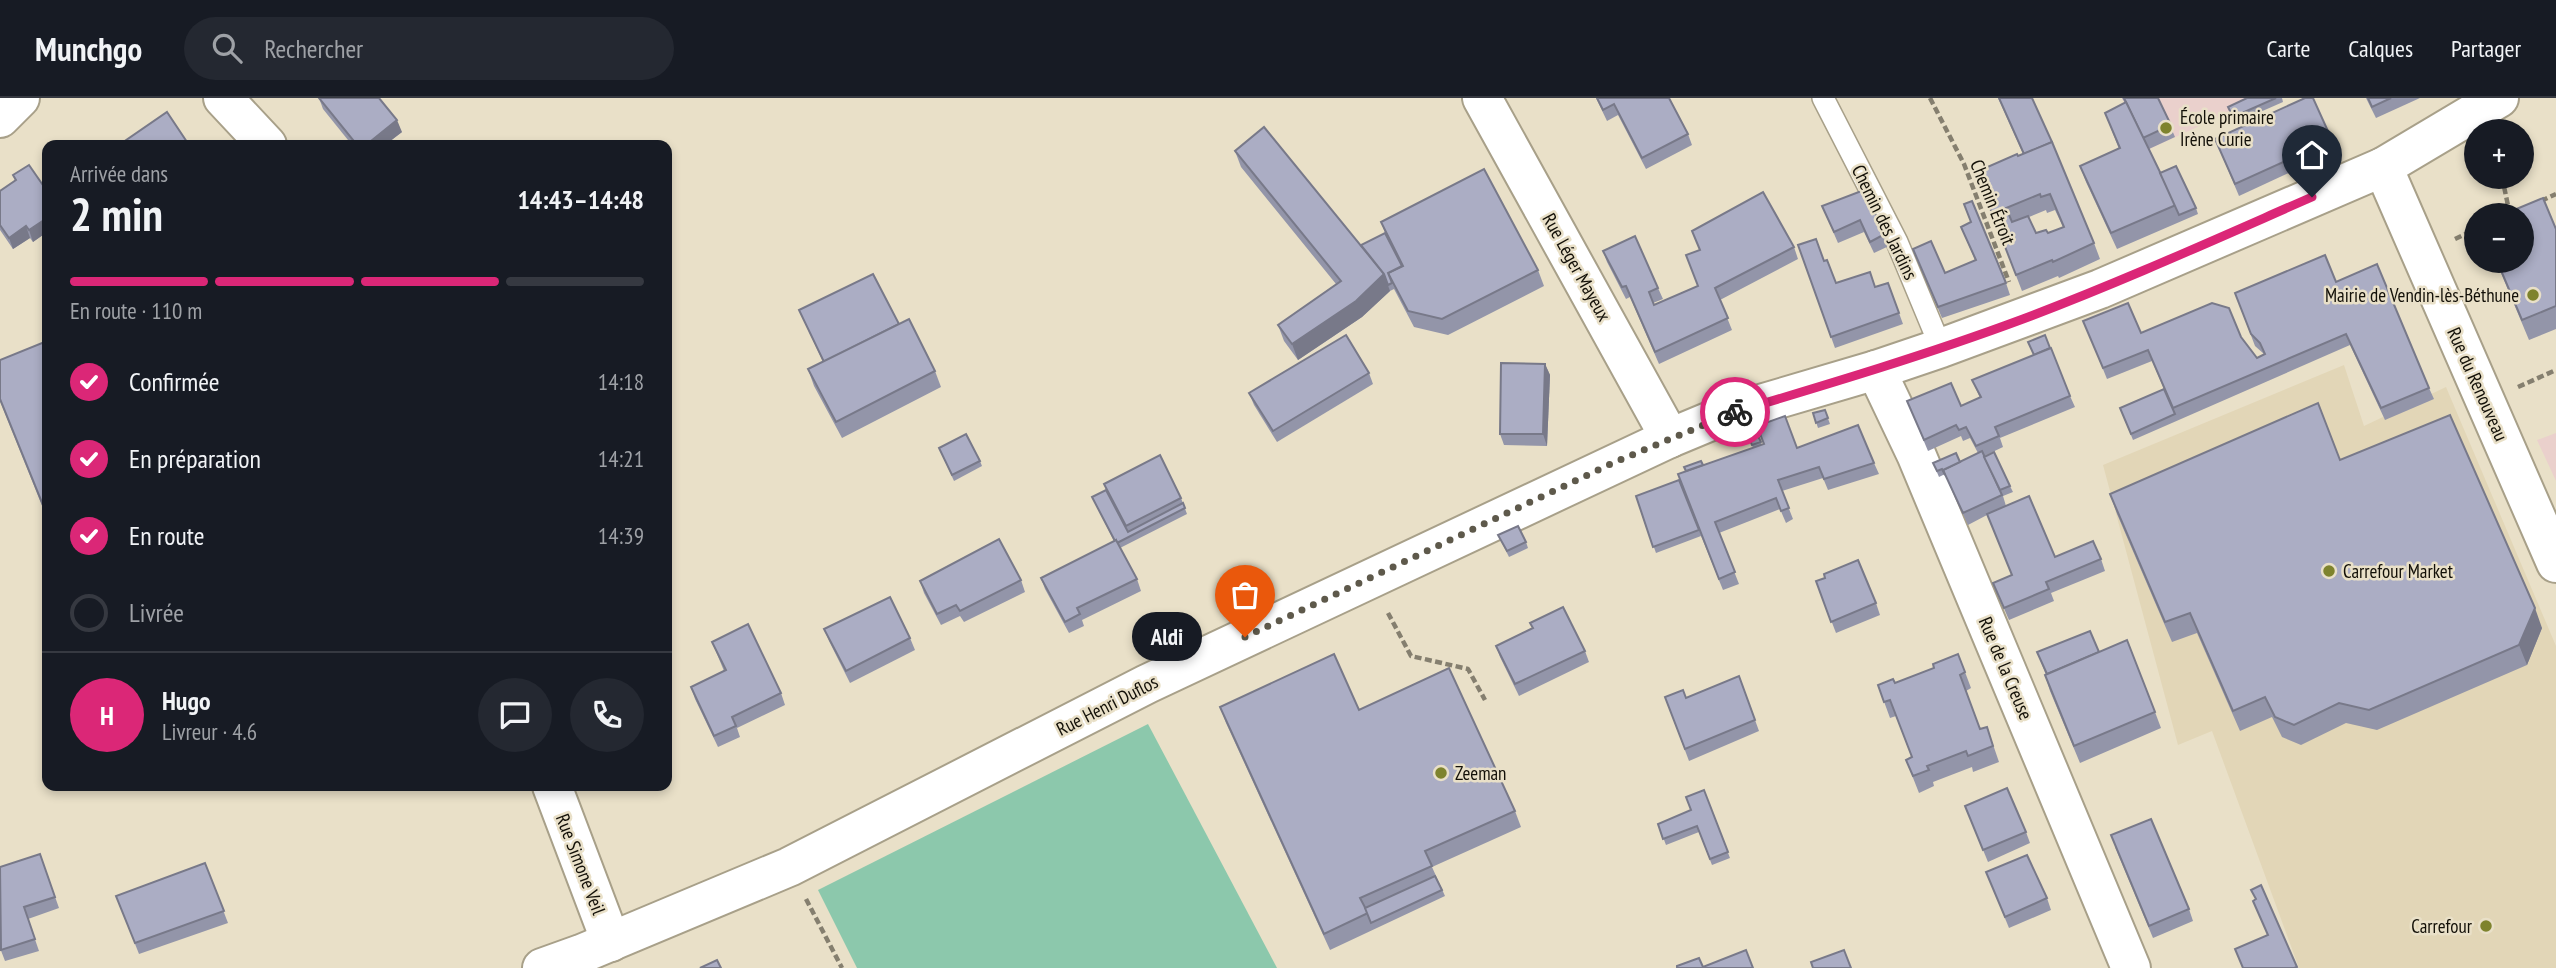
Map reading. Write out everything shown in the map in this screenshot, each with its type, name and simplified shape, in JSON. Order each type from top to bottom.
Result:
[{"type":"street","points":[[0,118],[20,98]]},
{"type":"street","points":[[223,98],[262,140]]},
{"type":"street","name":"Rue Léger Mayeux","points":[[1482,98],[1670,438]]},
{"type":"street","name":"Rue Henri Duflos","points":[[542,968],[789,867],[1147,684],[1670,438],[1730,413],[1876,370],[2024,319],[2100,289],[2383,167],[2499,98]]},
{"type":"street","name":"Rue du Renouveau","points":[[2383,167],[2556,563]]},
{"type":"street","name":"Rue de la Creuse","points":[[1876,370],[1916,454],[2132,968]]},
{"type":"street","name":"Rue Simone Veil","points":[[554,791],[611,942]]},
{"type":"lane","name":"Chemin des Jardins","points":[[1824,98],[1897,242],[1941,348]]},
{"type":"path","name":"Chemin Étroit","points":[[1930,98],[1964,164],[2024,319]]},
{"type":"path","points":[[2534,204],[2556,194]]},
{"type":"path","points":[[1393,622],[1411,656],[1468,669],[1485,700]]},
{"type":"path","points":[[789,867],[842,968]]},
{"type":"shaded area","name":"École primaire Irène Curie","points":[[2122,98],[2261,98],[2147,150]]},
{"type":"shaded area","points":[[2344,365],[2364,426],[2446,387],[2556,646],[2556,968],[2299,968],[2212,731],[2178,745],[2103,465]]},
{"type":"shaded area","points":[[2556,433],[2556,481],[2537,440]]},
{"type":"green space","points":[[1148,724],[1277,968],[857,968],[818,890]]},
{"type":"building","points":[[319,98],[379,98],[397,120],[372,140],[353,140]]},
{"type":"building","points":[[1597,98],[1669,98],[1688,134],[1642,158],[1614,104],[1603,110]]},
{"type":"building","points":[[1999,98],[2032,98],[2052,142],[2024,154]]},
{"type":"building","points":[[2124,98],[2158,98],[2171,125],[2143,138]]},
{"type":"building","points":[[2247,98],[2276,98],[2233,117],[2228,107]]},
{"type":"building","points":[[2305,98],[2313,98],[2332,140],[2235,184],[2215,139]]},
{"type":"building","points":[[2368,98],[2391,98],[2372,107]]},
{"type":"building","points":[[2126,102],[2176,205],[2111,233],[2080,166],[2120,148],[2105,113]]},
{"type":"building","points":[[167,112],[186,140],[126,140]]},
{"type":"building","points":[[1264,127],[1384,274],[1356,301],[1292,344],[1278,325],[1341,281],[1235,151]]},
{"type":"building","points":[[2052,142],[2094,243],[2016,275],[1976,172],[2017,154],[2018,156]],"holes":[[[2040,194],[2041,197],[2050,194],[2064,227],[2048,233],[2046,230],[2036,233],[2028,216],[2012,222],[2006,208]]]},
{"type":"building","points":[[29,165],[42,184],[42,221],[29,230],[26,226],[9,238],[0,225],[0,191],[16,180],[13,175]]},
{"type":"building","points":[[2176,166],[2196,208],[2179,215],[2160,173]]},
{"type":"building","points":[[1484,169],[1538,270],[1442,319],[1408,311],[1388,273],[1403,266],[1381,222]]},
{"type":"building","points":[[1864,190],[1885,234],[1870,242],[1860,220],[1834,232],[1822,206]]},
{"type":"building","points":[[1763,192],[1794,247],[1715,288],[1728,318],[1655,352],[1626,286],[1622,287],[1603,251],[1635,236],[1658,288],[1649,292],[1654,305],[1698,286],[1686,255],[1700,250],[1692,231]]},
{"type":"building","name":"Mairie de Vendin-lès-Béthune","points":[[2543,198],[2556,229],[2556,306],[2522,320],[2502,273],[2534,273],[2534,203],[2531,203]]},
{"type":"building","points":[[1972,201],[2006,283],[1938,307],[1913,249],[1931,241],[1945,273],[1976,260],[1961,227],[1971,222],[1964,204]]},
{"type":"building","points":[[1385,233],[1402,266],[1388,273],[1392,283],[1388,285],[1384,274],[1361,245]]},
{"type":"building","points":[[1816,239],[1836,283],[1870,272],[1875,287],[1888,283],[1899,313],[1831,337],[1798,245]]},
{"type":"building","points":[[2325,255],[2336,282],[2377,264],[2429,388],[2381,408],[2346,334],[2173,408],[2148,350],[2103,368],[2083,321],[2128,303],[2141,333],[2212,303],[2229,308],[2241,337],[2257,358],[2265,354],[2260,343],[2251,334],[2235,293]]},
{"type":"building","points":[[873,274],[899,324],[824,362],[799,310]]},
{"type":"building","points":[[909,319],[935,371],[836,422],[808,369]]},
{"type":"building","points":[[1346,335],[1369,373],[1273,431],[1249,393]]},
{"type":"building","points":[[2045,335],[2050,348],[2034,355],[2028,342]]},
{"type":"building","points":[[42,343],[42,503],[0,399],[0,360]]},
{"type":"building","points":[[2051,348],[2070,396],[1995,427],[1999,436],[1976,446],[1966,427],[1959,430],[1956,425],[1924,440],[1907,401],[1951,383],[1961,406],[1981,397],[1972,380]]},
{"type":"building","points":[[1501,363],[1545,364],[1543,434],[1500,434]]},
{"type":"building","points":[[2164,389],[2175,414],[2131,434],[2120,408]]},
{"type":"building","name":"Carrefour Market","points":[[2318,403],[2340,460],[2450,415],[2535,608],[2519,645],[2369,710],[2339,703],[2294,725],[2275,717],[2265,697],[2233,711],[2190,613],[2165,622],[2110,494]]},
{"type":"building","points":[[1825,410],[1828,418],[1816,423],[1813,413]]},
{"type":"building","points":[[1785,416],[1797,448],[1858,425],[1874,463],[1824,479],[1819,467],[1778,480],[1789,508],[1781,511],[1776,498],[1715,522],[1735,572],[1719,579],[1678,474],[1764,444],[1757,426]]},
{"type":"building","points":[[1756,432],[1761,442],[1752,445],[1748,435]]},
{"type":"building","points":[[966,434],[980,461],[952,475],[939,448]]},
{"type":"building","points":[[1982,451],[2002,495],[1963,513],[1943,470]]},
{"type":"building","points":[[1994,452],[2010,486],[2000,490],[1984,457]]},
{"type":"building","points":[[1956,453],[1960,462],[1943,470],[1945,475],[1942,469],[1937,471],[1933,463]]},
{"type":"building","points":[[1160,455],[1181,498],[1126,526],[1104,484]]},
{"type":"building","points":[[1701,461],[1703,465],[1686,471],[1684,467]]},
{"type":"building","points":[[1679,480],[1699,530],[1653,547],[1636,496]]},
{"type":"building","points":[[1106,490],[1128,532],[1183,503],[1185,508],[1117,543],[1092,497]]},
{"type":"building","points":[[2029,496],[2055,557],[2093,541],[2101,559],[2046,582],[2049,589],[2004,608],[1993,583],[2012,575],[1987,514]]},
{"type":"building","points":[[1518,526],[1526,542],[1507,551],[1498,535]]},
{"type":"building","points":[[999,539],[1021,580],[960,611],[956,605],[937,614],[920,581]]},
{"type":"building","points":[[1116,540],[1137,579],[1077,608],[1080,614],[1065,622],[1041,578]]},
{"type":"building","points":[[1858,560],[1876,603],[1831,622],[1816,581],[1825,578],[1824,574]]},
{"type":"building","points":[[890,597],[910,638],[846,671],[824,629]]},
{"type":"building","points":[[1563,607],[1585,651],[1515,684],[1496,646],[1533,628],[1530,623]]},
{"type":"building","points":[[748,624],[781,693],[732,717],[736,726],[714,736],[691,687],[726,670],[712,642]]},
{"type":"building","points":[[2090,631],[2099,652],[2047,674],[2037,652]]},
{"type":"building","points":[[2127,640],[2155,712],[2074,746],[2045,675]]},
{"type":"building","points":[[1334,654],[1359,710],[1449,668],[1515,811],[1425,851],[1432,866],[1360,898],[1368,913],[1324,934],[1220,707]]},
{"type":"building","points":[[1958,654],[1965,672],[1960,675],[1980,729],[1987,727],[1993,746],[1968,756],[1966,751],[1927,766],[1929,770],[1913,776],[1906,760],[1912,757],[1890,700],[1884,702],[1878,685],[1893,679],[1895,683],[1934,668],[1933,664]]},
{"type":"building","points":[[1739,676],[1755,720],[1685,749],[1665,697],[1683,690],[1686,698]]},
{"type":"building","points":[[2007,788],[2026,832],[1983,850],[1965,806]]},
{"type":"building","points":[[1704,790],[1728,852],[1710,859],[1697,826],[1663,839],[1658,824],[1691,810],[1686,797]]},
{"type":"building","points":[[2151,819],[2189,909],[2149,926],[2111,835]]},
{"type":"building","points":[[40,854],[55,897],[24,907],[35,939],[1,950],[0,867]]},
{"type":"building","points":[[2027,855],[2047,898],[2005,917],[1986,872]]},
{"type":"building","points":[[205,863],[224,911],[135,943],[116,896]]},
{"type":"building","points":[[1435,876],[1442,890],[1371,923],[1365,908]]},
{"type":"building","points":[[2261,885],[2297,967],[2243,968],[2235,949],[2268,935],[2251,890]]},
{"type":"building","points":[[1746,950],[1753,968],[1677,968],[1699,958],[1703,967]]},
{"type":"building","points":[[1844,950],[1851,968],[1813,968],[1811,962]]},
{"type":"building","points":[[717,960],[721,968],[700,968]]},
{"type":"way so far","points":[[1245,637],[1615,462],[1735,412]]},
{"type":"place","name":"École primaire Irène Curie","points":[[2166,128]]},
{"type":"place","name":"Mairie de Vendin-lès-Béthune","points":[[2533,295]]},
{"type":"place","name":"Carrefour Market","points":[[2329,571]]},
{"type":"place","name":"Aldi","points":[[1245,637]]},
{"type":"place","name":"Zeeman","points":[[1441,773]]},
{"type":"place","name":"Carrefour","points":[[2486,926]]},
{"type":"route","points":[[1735,412],[1876,370],[2024,319],[2312,197]]}]
